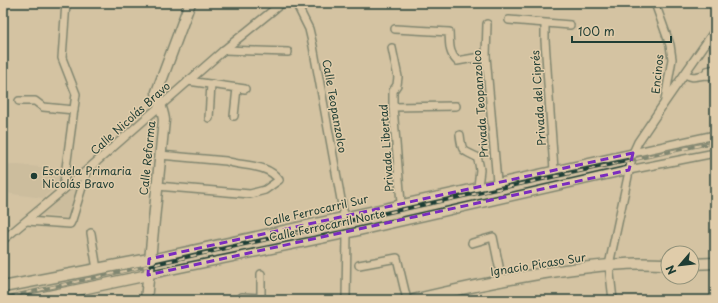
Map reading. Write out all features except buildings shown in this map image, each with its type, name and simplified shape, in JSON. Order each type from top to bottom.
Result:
[{"type":"main road","name":"Calle Reforma","points":[[146,300],[164,120],[163,112],[157,98],[157,92],[190,3]]},
{"type":"main road","name":"Calle Ferrocarril Sur","points":[[3,287],[149,259]]},
{"type":"main road","points":[[700,264],[715,263]]},
{"type":"main road","name":"Ignacio Picaso Sur","points":[[414,300],[464,288],[535,275],[609,265],[660,264]]},
{"type":"main road","name":"Calle Ferrocarril Norte","points":[[30,300],[148,275]]},
{"type":"street","points":[[63,190],[76,94],[62,58],[66,3]]},
{"type":"street","name":"Calle Nicolás Bravo","points":[[3,240],[87,170],[224,50],[282,3]]},
{"type":"street","name":"Calle Teopanzolco","points":[[296,3],[309,29],[313,46],[344,216]]},
{"type":"street","name":"Encinos","points":[[655,3],[670,45],[672,59],[665,102]]},
{"type":"street","points":[[509,20],[570,25]]},
{"type":"street","name":"Privada Teopanzolco","points":[[487,24],[486,56],[497,182]]},
{"type":"street","name":"Privada del Ciprés","points":[[545,24],[554,170]]},
{"type":"street","points":[[395,29],[449,32],[450,52],[457,60],[486,56]]},
{"type":"street","points":[[613,300],[609,265],[633,153],[638,142],[715,30]]},
{"type":"street","name":"Privada Libertad","points":[[392,48],[398,77],[397,85],[393,91],[401,203]]},
{"type":"street","points":[[224,50],[288,52]]},
{"type":"street","points":[[706,75],[707,71],[715,69]]},
{"type":"street","points":[[684,74],[691,77],[715,75]]},
{"type":"street","points":[[188,81],[245,89]]},
{"type":"street","points":[[209,118],[211,84]]},
{"type":"street","points":[[234,116],[237,88]]},
{"type":"street","points":[[18,101],[35,101],[43,107],[74,110]]},
{"type":"street","points":[[394,107],[456,106]]},
{"type":"street","points":[[460,135],[461,148],[463,151],[477,157],[480,164],[478,186]]},
{"type":"street","name":"Calle Ferrocarril Sur","points":[[149,259],[715,135]]},
{"type":"street","name":"Calle Ferrocarril Norte","points":[[148,275],[347,234],[629,170],[715,153]]},
{"type":"street","points":[[157,186],[250,194],[265,190],[279,180],[270,172],[260,167],[236,164],[226,161],[160,155]]},
{"type":"street","name":"Calle Nicolás Bravo","points":[[27,221],[70,224],[87,170]]},
{"type":"street","points":[[91,233],[97,269]]},
{"type":"street","points":[[346,300],[347,234]]},
{"type":"street","points":[[472,243],[493,237],[501,282]]},
{"type":"street","points":[[359,265],[397,258],[407,300]]},
{"type":"street","points":[[242,297],[261,299],[261,274]]},
{"type":"highlighted area","points":[[633,153],[629,170],[148,275],[149,259]]},
{"type":"shaded area","name":"Escuela Primaria Nicolás Bravo","points":[[7,164],[62,169],[60,183],[43,198],[5,193]]},
{"type":"shaded area","points":[[75,181],[81,188],[71,218],[39,215]]},
{"type":"railway","points":[[3,298],[715,142]]},
{"type":"place","name":"Escuela Primaria Nicolás Bravo","points":[[34,176]]}]
